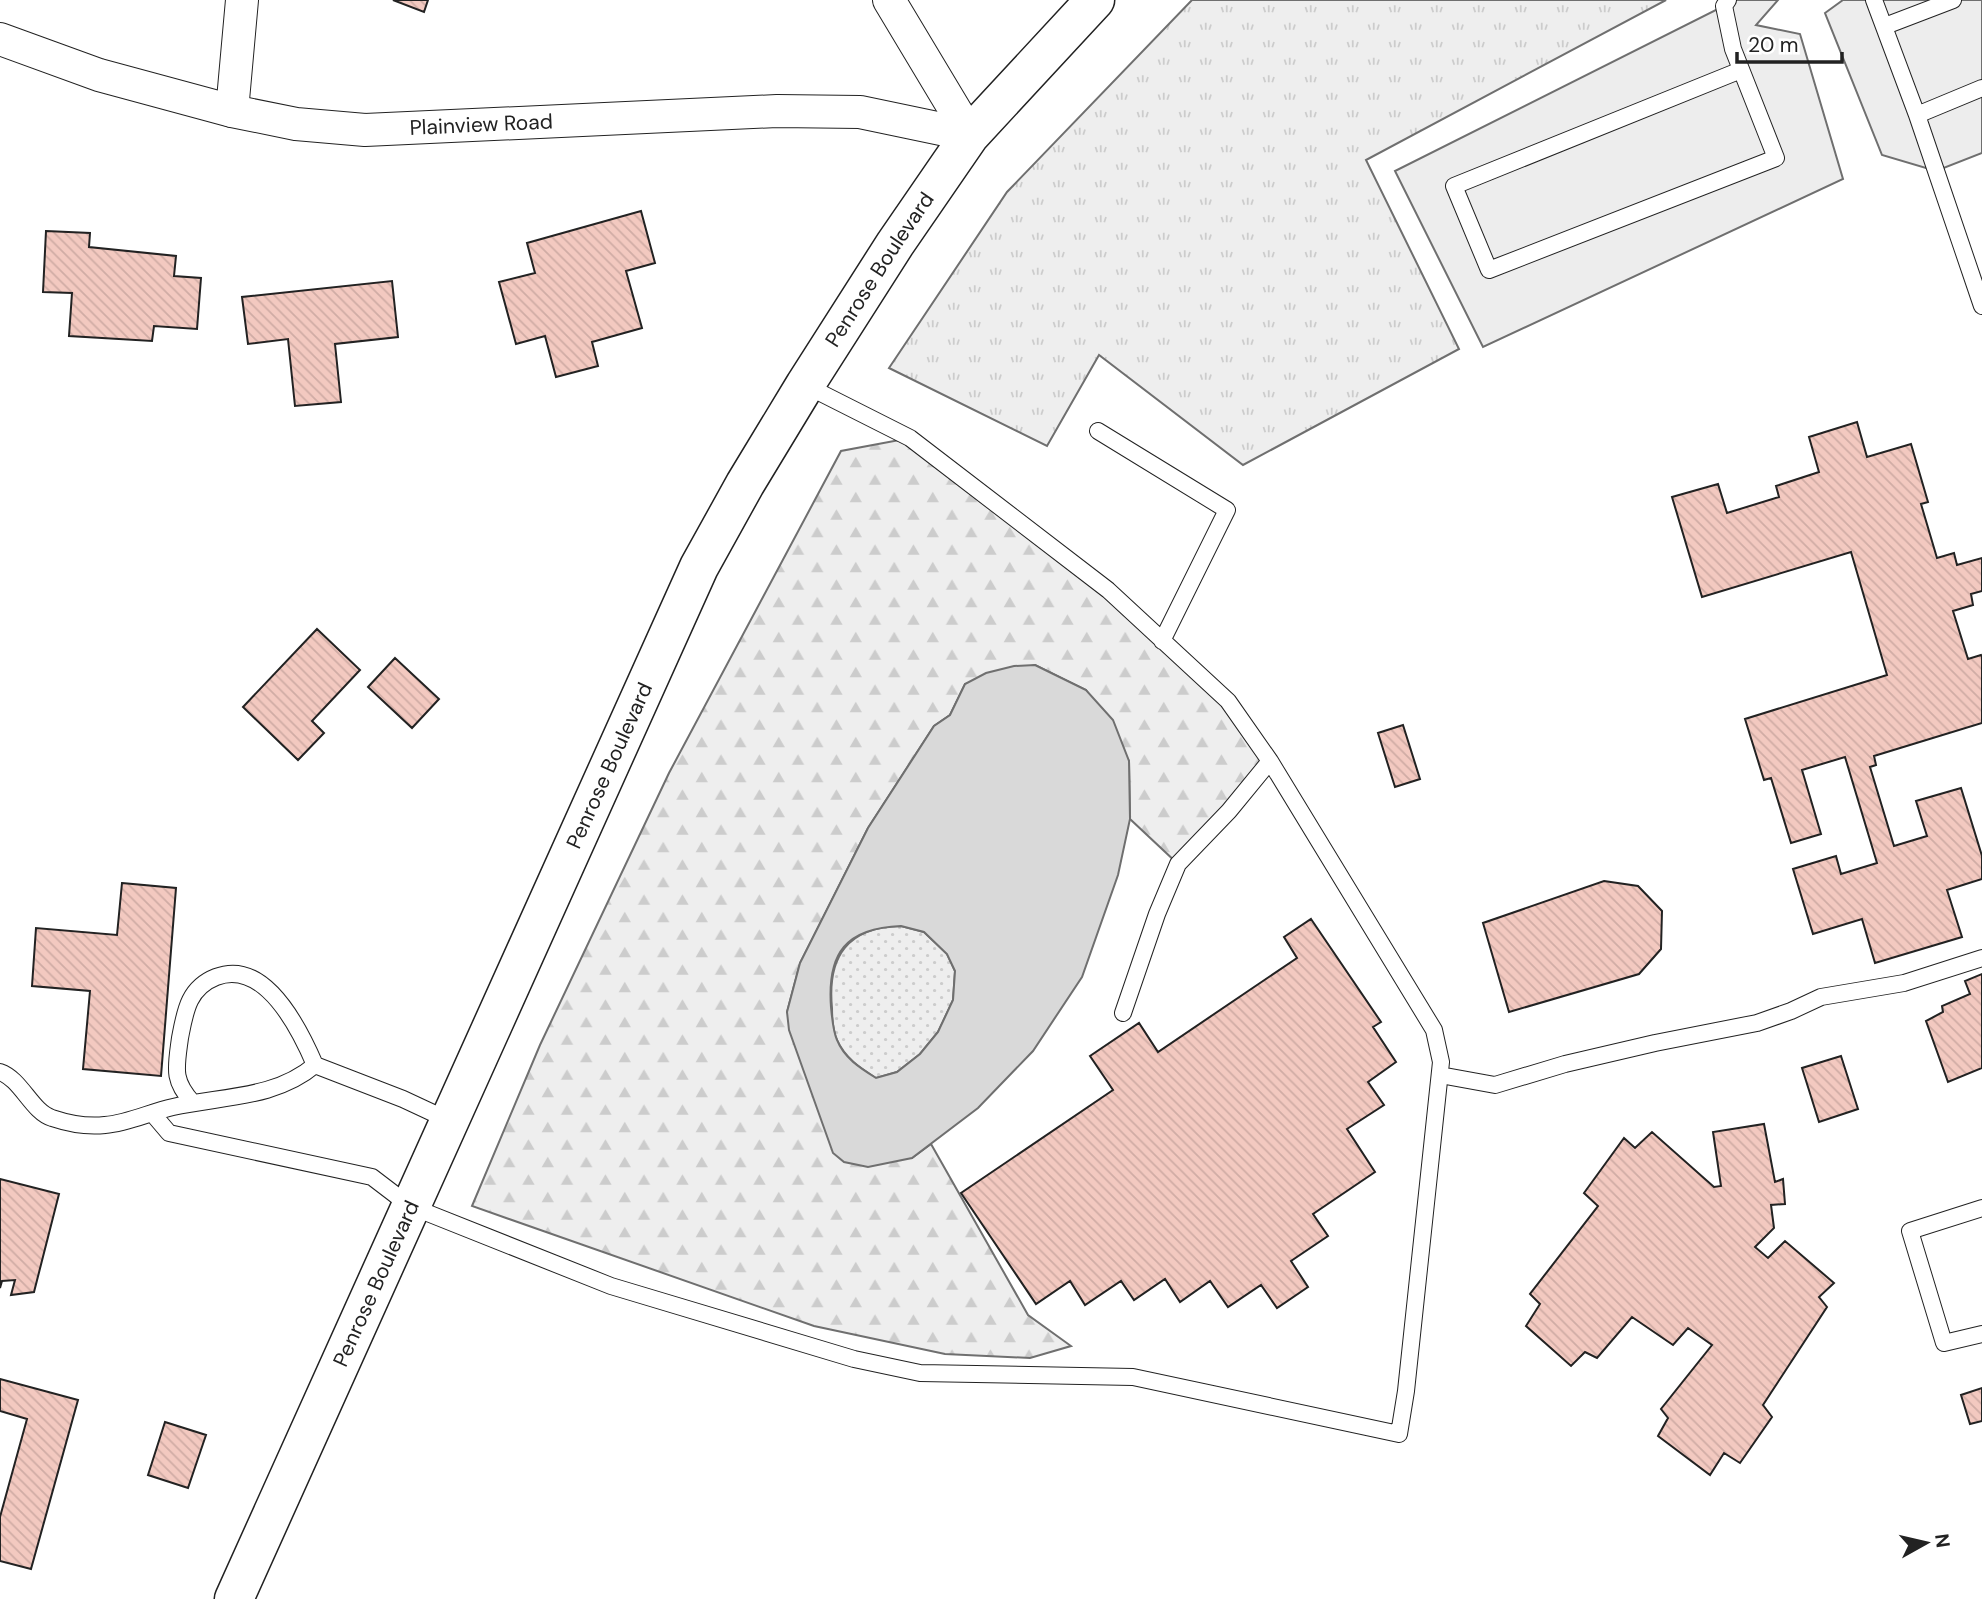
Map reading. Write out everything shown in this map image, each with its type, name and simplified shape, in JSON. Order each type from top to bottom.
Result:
[{"type":"street","points":[[232,111],[243,0]]},
{"type":"street","points":[[889,0],[970,135]]},
{"type":"street","name":"Penrose Boulevard","points":[[242,1595],[448,1120],[699,567],[805,385],[895,244],[970,135],[1095,0]]},
{"type":"street","name":"Plainview Road","points":[[0,39],[100,75],[232,111],[296,124],[365,130],[777,111],[860,112],[970,135]]},
{"type":"lane","points":[[1728,0],[1724,6],[1733,49],[1776,158],[1489,270],[1454,186],[1741,70]]},
{"type":"lane","points":[[1874,0],[1917,114],[1982,306]]},
{"type":"lane","points":[[1885,26],[1953,0]]},
{"type":"lane","points":[[1917,114],[1982,88]]},
{"type":"lane","points":[[152,1113],[169,1133],[372,1177],[410,1206],[611,1286],[854,1359],[920,1373],[1133,1377],[1399,1434],[1440,1075],[1441,1062],[1434,1030],[1270,761],[1228,701],[1108,590],[910,438],[805,385]]},
{"type":"lane","points":[[1098,431],[1227,510],[1163,640]]},
{"type":"lane","points":[[1123,1013],[1157,914],[1178,864],[1230,811],[1270,761]]},
{"type":"lane","points":[[1440,1075],[1495,1085],[1655,1043],[1757,1023],[1821,997],[1904,983],[1982,958]]},
{"type":"lane","points":[[193,1104],[176,1079],[187,1002],[196,989],[229,973],[251,978],[270,992],[293,1019],[315,1065],[403,1099],[448,1120]]},
{"type":"lane","points":[[0,1072],[15,1083],[48,1117],[102,1125],[275,1088],[303,1076],[315,1065]]},
{"type":"lane","points":[[1982,1208],[1910,1231],[1944,1343],[1982,1334]]},
{"type":"green space","points":[[1192,0],[1666,0],[1366,160],[1459,349],[1243,465],[1099,355],[1047,446],[889,368],[1007,192]]},
{"type":"green space","points":[[910,438],[1108,590],[1228,701],[1270,761],[1178,864],[1130,819],[1129,761],[1086,690],[1035,665],[965,684],[950,715],[934,726],[868,828],[800,963],[787,1012],[912,1158],[931,1144],[1028,1315],[1071,1346],[1030,1358],[945,1354],[814,1326],[472,1206],[540,1045],[669,773],[841,451]]},
{"type":"green space","points":[[901,926],[924,932],[947,954],[955,971],[953,1000],[938,1032],[920,1054],[897,1072],[876,1078],[849,1057],[837,1040],[832,1016],[833,973],[845,948],[855,939],[867,932]]},
{"type":"shaded area","points":[[1728,0],[1778,0],[1756,25],[1800,34],[1843,179],[1483,347],[1395,171],[1724,6]]},
{"type":"shaded area","points":[[1843,0],[1982,0],[1982,153],[1936,171],[1882,155],[1825,13]]},
{"type":"shaded area","points":[[1035,665],[1086,690],[1113,720],[1129,761],[1130,819],[1118,875],[1082,977],[1033,1051],[978,1108],[912,1158],[868,1167],[844,1162],[833,1153],[789,1030],[787,1012],[800,963],[868,828],[934,726],[950,715],[965,684],[986,673],[1014,666]],"holes":[[[901,926],[924,932],[947,954],[955,971],[953,1000],[938,1032],[920,1054],[897,1072],[876,1078],[848,1057],[836,1036],[831,988],[837,958],[854,938],[866,932]]]},
{"type":"building","points":[[393,0],[428,0],[424,12]]},
{"type":"building","points":[[641,211],[655,263],[626,271],[642,328],[592,342],[598,366],[556,377],[545,336],[516,344],[499,282],[535,273],[527,243]]},
{"type":"building","points":[[46,231],[90,233],[89,247],[176,256],[174,276],[201,278],[197,329],[154,326],[152,341],[69,336],[72,293],[43,292]]},
{"type":"building","points":[[392,281],[398,337],[335,344],[341,402],[295,406],[288,339],[248,344],[242,297]]},
{"type":"building","points":[[1857,422],[1867,457],[1911,444],[1928,502],[1921,504],[1937,558],[1954,553],[1957,565],[1982,558],[1982,591],[1971,594],[1973,605],[1953,611],[1968,659],[1981,655],[1982,657],[1982,723],[1874,756],[1876,765],[1870,767],[1894,846],[1927,836],[1916,801],[1961,788],[1982,856],[1982,879],[1947,890],[1962,937],[1875,963],[1862,919],[1813,934],[1793,869],[1836,856],[1841,874],[1877,863],[1845,757],[1802,770],[1821,834],[1791,843],[1771,778],[1764,780],[1745,719],[1887,675],[1851,552],[1702,597],[1672,497],[1718,484],[1727,513],[1779,497],[1776,486],[1819,472],[1809,437]]},
{"type":"building","points":[[317,629],[360,670],[312,721],[324,733],[298,760],[243,707]]},
{"type":"building","points":[[395,658],[439,699],[412,728],[368,687]]},
{"type":"building","points":[[1403,725],[1420,779],[1395,787],[1378,733]]},
{"type":"building","points":[[1604,881],[1638,886],[1662,911],[1661,949],[1639,974],[1509,1012],[1483,923]]},
{"type":"building","points":[[122,883],[176,888],[161,1076],[83,1069],[90,991],[32,986],[36,928],[117,935]]},
{"type":"building","points":[[1311,919],[1381,1022],[1373,1027],[1396,1062],[1368,1082],[1384,1105],[1347,1129],[1375,1172],[1313,1214],[1328,1236],[1291,1261],[1308,1287],[1277,1308],[1261,1285],[1228,1307],[1210,1281],[1180,1302],[1165,1279],[1134,1300],[1121,1281],[1085,1305],[1070,1281],[1036,1304],[961,1193],[1113,1090],[1090,1056],[1139,1023],[1158,1052],[1297,958],[1284,937]]},
{"type":"building","points":[[1982,974],[1982,1068],[1948,1082],[1926,1021],[1943,1012],[1942,1006],[1970,994],[1965,981]]},
{"type":"building","points":[[1841,1056],[1858,1109],[1819,1122],[1802,1068]]},
{"type":"building","points":[[1764,1124],[1775,1182],[1783,1179],[1785,1204],[1771,1205],[1774,1228],[1755,1247],[1768,1258],[1785,1241],[1834,1283],[1819,1297],[1827,1307],[1763,1405],[1772,1417],[1740,1463],[1724,1453],[1710,1475],[1658,1436],[1668,1418],[1661,1409],[1712,1345],[1688,1328],[1673,1345],[1632,1317],[1597,1358],[1585,1352],[1571,1366],[1526,1326],[1540,1304],[1530,1294],[1598,1206],[1584,1193],[1624,1138],[1635,1148],[1652,1132],[1714,1187],[1721,1186],[1713,1132]]},
{"type":"building","points":[[0,1179],[59,1194],[34,1292],[11,1295],[15,1280],[2,1281],[0,1288]]},
{"type":"building","points":[[0,1379],[78,1400],[31,1569],[0,1561],[0,1517],[27,1419],[0,1411]]},
{"type":"building","points":[[1982,1388],[1982,1421],[1970,1424],[1961,1395]]},
{"type":"building","points":[[165,1422],[206,1435],[188,1488],[148,1475]]}]
